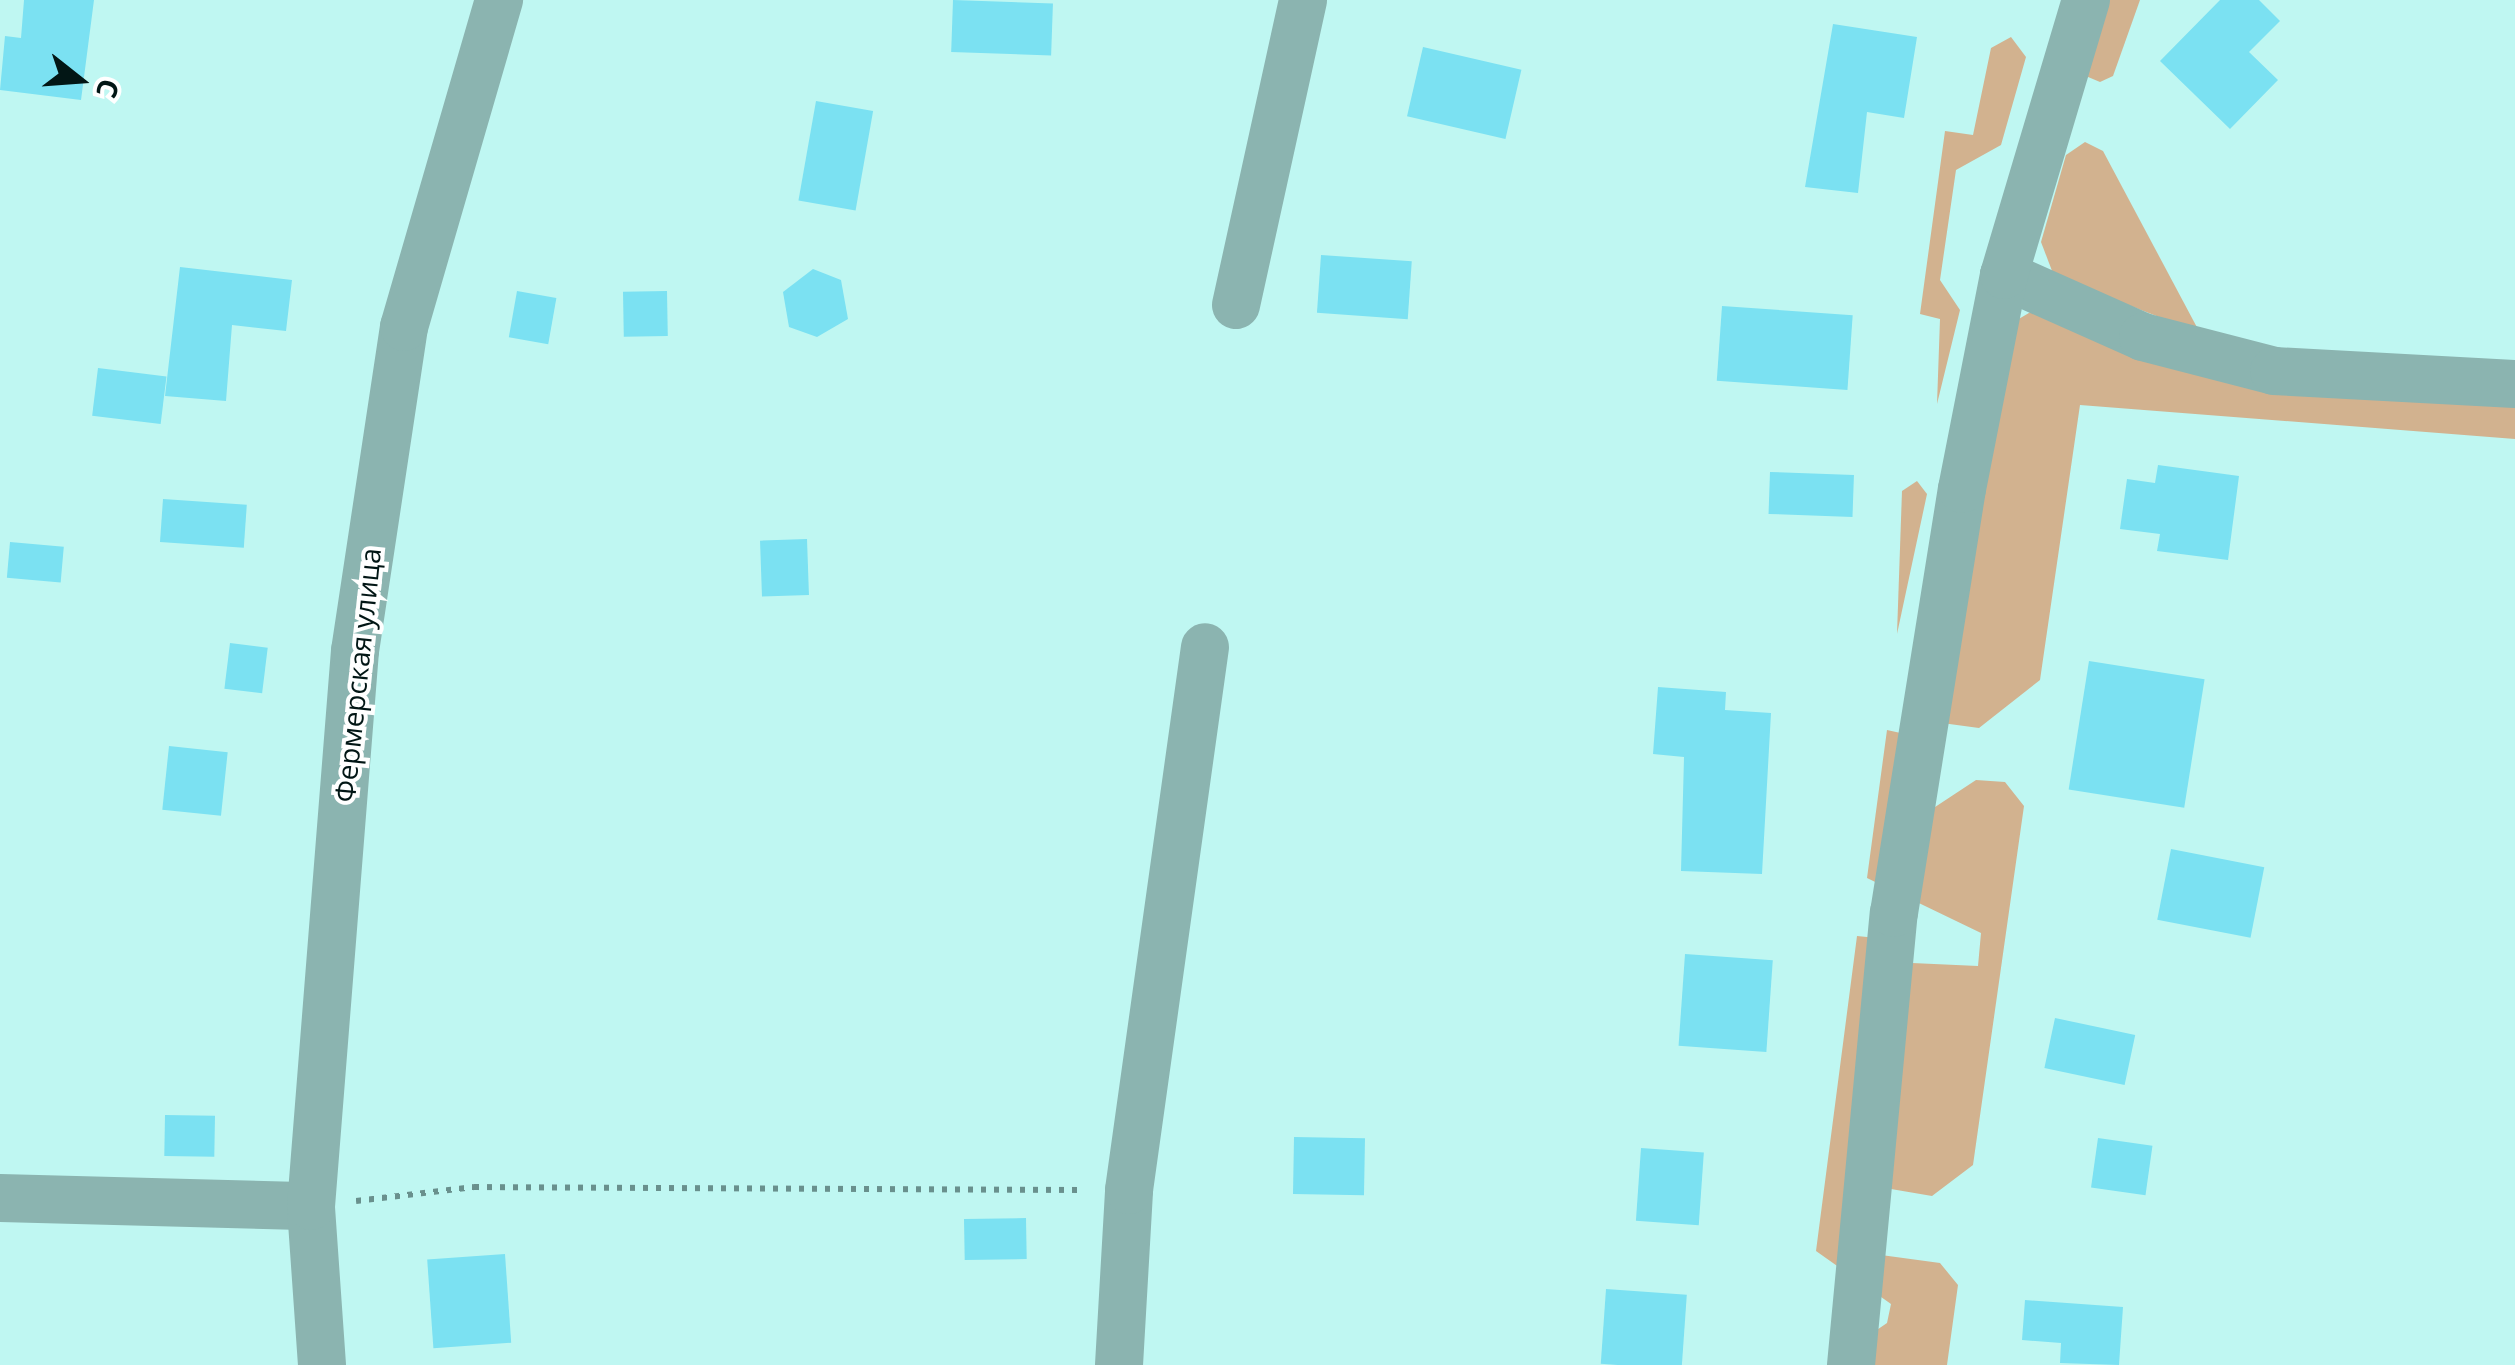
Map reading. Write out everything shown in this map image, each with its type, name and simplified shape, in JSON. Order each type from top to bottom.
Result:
[{"type":"street","name":"Фермерская улица","points":[[322,1365],[311,1206],[355,650],[404,326],[498,0]]},
{"type":"street","points":[[1236,305],[1303,0]]},
{"type":"street","points":[[1851,1365],[1894,913],[2004,275],[2086,0]]},
{"type":"street","points":[[2004,275],[2142,337],[2274,370],[2515,384]]},
{"type":"street","points":[[1118,1365],[1129,1190],[1204,646]]},
{"type":"street","points":[[0,1198],[311,1206]]},
{"type":"path","points":[[311,1206],[474,1187],[1129,1190]]},
{"type":"shaded area","points":[[2100,0],[2140,0],[2113,76],[2100,82],[2081,74]]},
{"type":"shaded area","points":[[2011,37],[2026,57],[2001,145],[1956,170],[1940,280],[1960,310],[1937,404],[1940,319],[1920,314],[1945,131],[1973,135],[1991,48]]},
{"type":"shaded area","points":[[2085,142],[2103,151],[2200,333],[2054,276],[2041,242],[2066,155]]},
{"type":"shaded area","points":[[2039,307],[2515,400],[2515,439],[2080,405],[2040,680],[1979,728],[1942,723],[2017,320]]},
{"type":"shaded area","points":[[1917,481],[1927,494],[1897,634],[1902,491]]},
{"type":"shaded area","points":[[1887,730],[1905,734],[1929,811],[1976,780],[2005,782],[2024,806],[1973,1165],[1932,1196],[1891,1189],[1881,1255],[1940,1263],[1958,1285],[1947,1365],[1865,1365],[1868,1336],[1887,1323],[1891,1304],[1816,1251],[1857,936],[1887,939],[1912,963],[1978,966],[1981,933],[1867,878]]},
{"type":"building","points":[[24,0],[94,0],[81,100],[0,90],[5,36],[21,38]]},
{"type":"building","points":[[953,0],[1053,3],[1051,55],[951,52]]},
{"type":"building","points":[[2220,0],[2259,0],[2280,21],[2249,52],[2278,80],[2230,129],[2160,61]]},
{"type":"building","points":[[1833,24],[1917,37],[1904,118],[1867,112],[1858,193],[1805,187]]},
{"type":"building","points":[[1423,47],[1521,70],[1505,139],[1407,116]]},
{"type":"building","points":[[816,101],[873,111],[856,211],[798,200]]},
{"type":"building","points":[[1321,255],[1412,261],[1408,319],[1317,313]]},
{"type":"building","points":[[180,267],[292,280],[286,331],[232,325],[226,401],[165,396]]},
{"type":"building","points":[[813,269],[841,280],[848,319],[817,337],[789,327],[783,292]]},
{"type":"building","points":[[517,291],[556,298],[548,344],[509,337]]},
{"type":"building","points":[[667,291],[668,336],[624,337],[623,292]]},
{"type":"building","points":[[1722,306],[1853,315],[1847,390],[1717,381]]},
{"type":"building","points":[[98,368],[166,376],[161,424],[92,416]]},
{"type":"building","points":[[2158,465],[2239,476],[2228,560],[2157,551],[2160,534],[2120,529],[2127,479],[2155,483]]},
{"type":"building","points":[[1770,472],[1854,475],[1852,517],[1769,514]]},
{"type":"building","points":[[163,499],[247,505],[244,548],[160,542]]},
{"type":"building","points":[[807,539],[809,595],[762,597],[760,541]]},
{"type":"building","points":[[10,542],[64,547],[61,583],[7,578]]},
{"type":"building","points":[[230,643],[268,648],[262,693],[224,689]]},
{"type":"building","points":[[2089,661],[2205,679],[2184,808],[2069,789]]},
{"type":"building","points":[[1658,687],[1726,692],[1725,710],[1771,713],[1762,874],[1681,871],[1684,757],[1653,754]]},
{"type":"building","points":[[169,746],[228,752],[221,816],[162,810]]},
{"type":"building","points":[[2171,849],[2264,867],[2251,938],[2157,920]]},
{"type":"building","points":[[1685,954],[1773,960],[1766,1052],[1679,1046]]},
{"type":"building","points":[[2055,1018],[2135,1035],[2125,1085],[2044,1068]]},
{"type":"building","points":[[165,1115],[215,1116],[214,1157],[164,1156]]},
{"type":"building","points":[[1294,1137],[1365,1138],[1364,1195],[1293,1194]]},
{"type":"building","points":[[2098,1138],[2152,1146],[2146,1195],[2091,1188]]},
{"type":"building","points":[[1641,1148],[1704,1152],[1699,1225],[1636,1221]]},
{"type":"building","points":[[1026,1218],[1027,1259],[965,1260],[964,1219]]},
{"type":"building","points":[[505,1254],[511,1343],[433,1348],[427,1259]]},
{"type":"building","points":[[1606,1289],[1687,1295],[1682,1365],[1601,1364]]},
{"type":"building","points":[[2025,1300],[2123,1307],[2119,1365],[2060,1363],[2061,1343],[2022,1340]]}]
